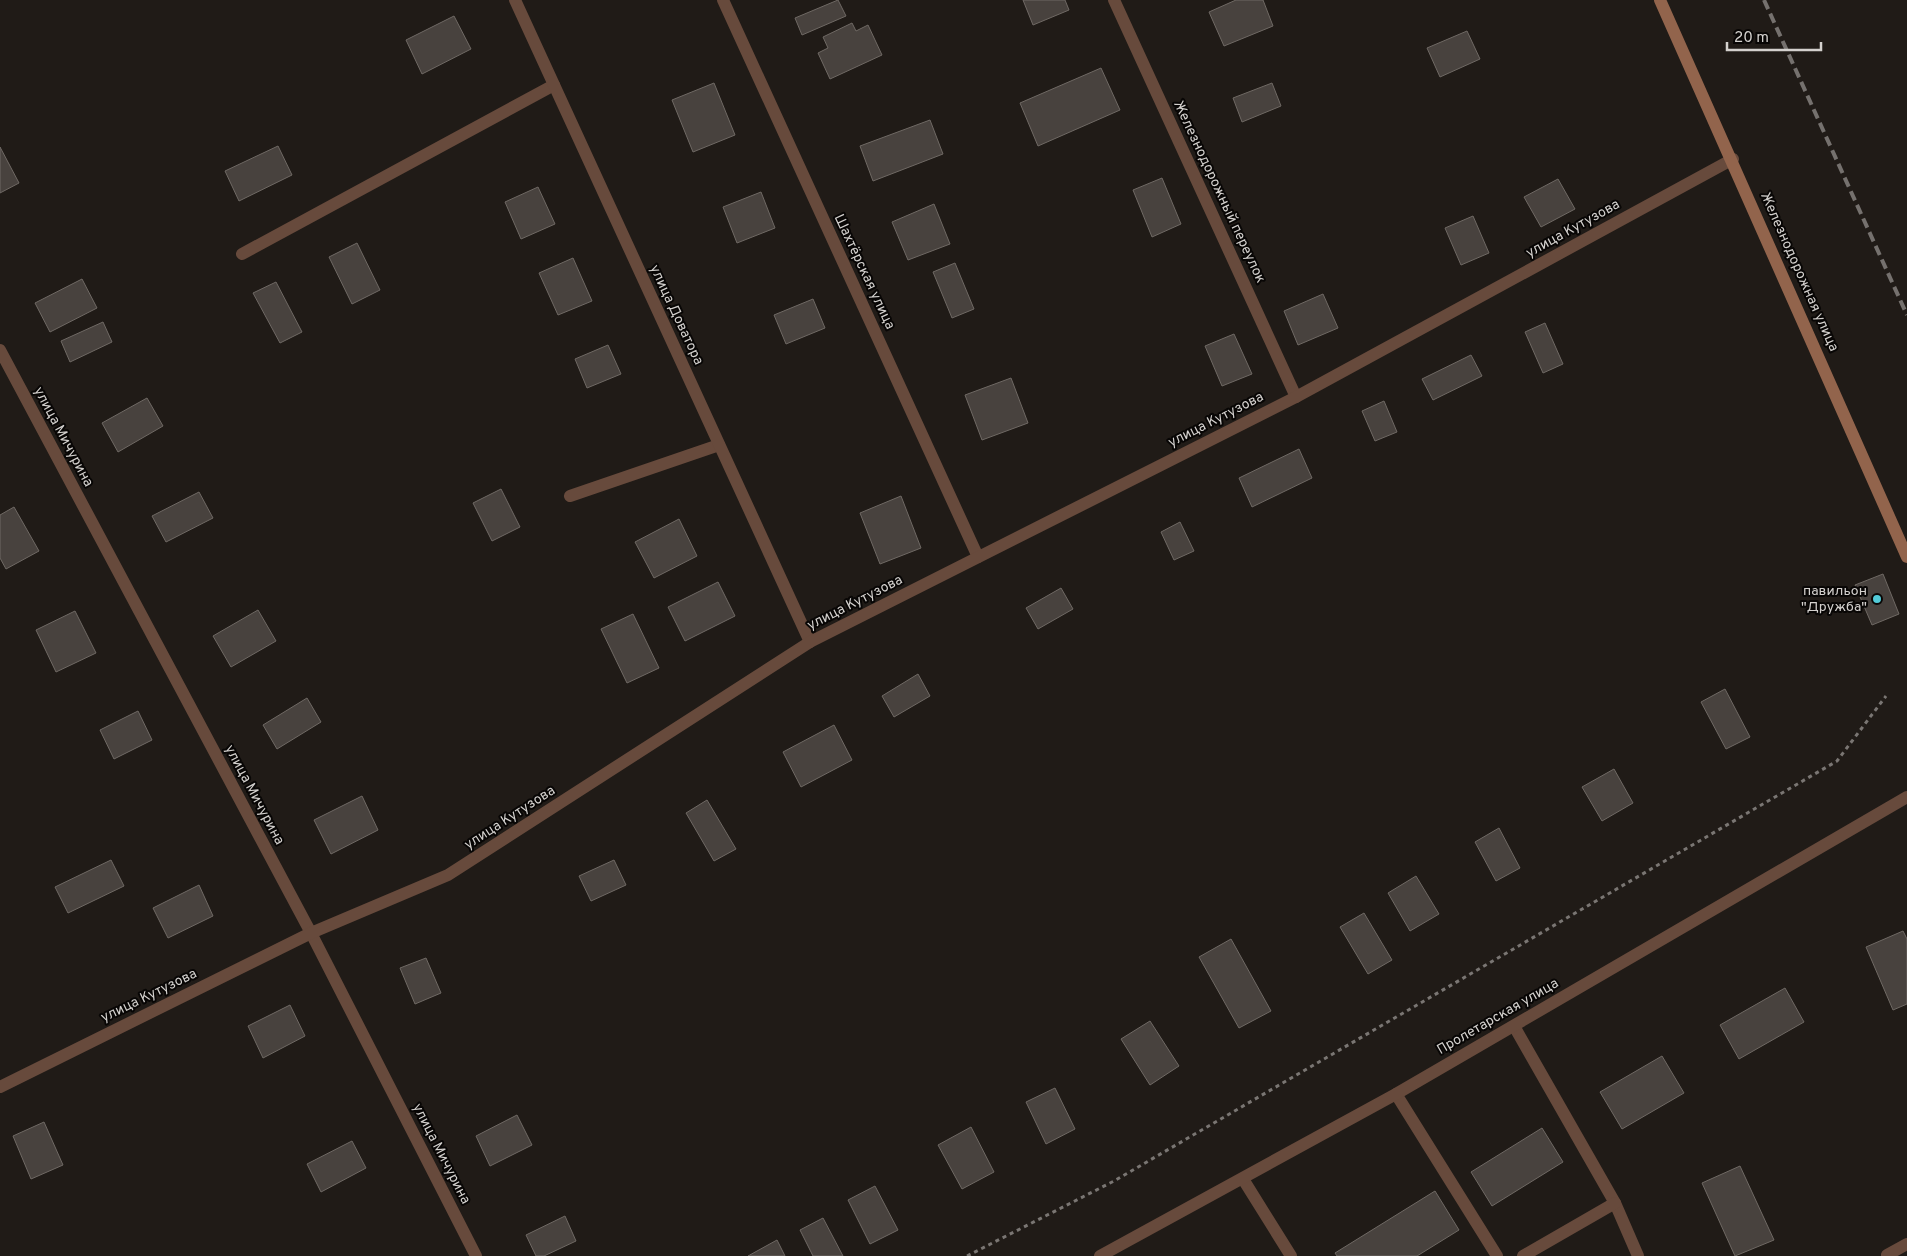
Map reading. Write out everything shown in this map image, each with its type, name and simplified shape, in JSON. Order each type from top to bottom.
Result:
[{"type":"street","name":"улица Доватора","points":[[515,0],[810,642]]},
{"type":"street","name":"Шахтёрская улица","points":[[723,0],[978,557]]},
{"type":"street","name":"Железнодорожный переулок","points":[[1114,0],[1296,397]]},
{"type":"street","name":"Железнодорожная улица","points":[[1660,0],[1733,159],[1907,557]]},
{"type":"street","points":[[242,254],[554,85]]},
{"type":"street","name":"улица Кутузова","points":[[0,1086],[311,933],[448,876],[810,642],[1296,397],[1733,159]]},
{"type":"street","name":"улица Мичурина","points":[[0,350],[311,933],[476,1256]]},
{"type":"street","points":[[570,496],[719,445]]},
{"type":"street","name":"Пролетарская улица","points":[[1105,1255],[1396,1094],[1907,797]]},
{"type":"street","points":[[1514,1026],[1615,1204],[1638,1256]]},
{"type":"street","points":[[1396,1094],[1497,1256]]},
{"type":"street","points":[[1243,1179],[1291,1256]]},
{"type":"street","points":[[1523,1256],[1615,1204]]},
{"type":"street","points":[[1886,1255],[1907,1244]]},
{"type":"path","points":[[967,1256],[1114,1181],[1837,761],[1886,696]]},
{"type":"building","points":[[838,0],[846,16],[802,35],[795,18]]},
{"type":"building","points":[[1023,0],[1065,0],[1069,10],[1033,25]]},
{"type":"building","points":[[1236,0],[1263,0],[1273,26],[1224,46],[1209,12]]},
{"type":"building","points":[[454,16],[471,49],[422,74],[406,40]]},
{"type":"building","points":[[852,23],[856,31],[868,25],[882,55],[830,79],[818,53],[828,48],[823,37]]},
{"type":"building","points":[[1467,31],[1480,59],[1440,77],[1427,48]]},
{"type":"building","points":[[1101,68],[1120,110],[1038,146],[1020,103]]},
{"type":"building","points":[[714,83],[735,135],[693,152],[672,100]]},
{"type":"building","points":[[1272,83],[1281,106],[1242,122],[1233,98]]},
{"type":"building","points":[[930,120],[943,154],[873,181],[860,146]]},
{"type":"building","points":[[278,146],[292,175],[239,201],[225,171]]},
{"type":"building","points":[[0,147],[19,183],[0,193]]},
{"type":"building","points":[[1162,178],[1181,224],[1152,237],[1133,190]]},
{"type":"building","points":[[1558,179],[1575,209],[1541,227],[1524,197]]},
{"type":"building","points":[[538,187],[555,224],[521,239],[505,202]]},
{"type":"building","points":[[761,192],[775,228],[737,243],[723,207]]},
{"type":"building","points":[[934,204],[950,244],[908,260],[892,222]]},
{"type":"building","points":[[1473,216],[1489,253],[1461,265],[1445,228]]},
{"type":"building","points":[[357,243],[380,290],[352,304],[329,257]]},
{"type":"building","points":[[573,258],[592,301],[558,315],[539,273]]},
{"type":"building","points":[[955,263],[974,309],[952,318],[933,272]]},
{"type":"building","points":[[82,279],[97,308],[50,332],[35,303]]},
{"type":"building","points":[[276,282],[302,332],[280,343],[253,293]]},
{"type":"building","points":[[1323,294],[1338,328],[1298,345],[1284,311]]},
{"type":"building","points":[[813,299],[825,328],[786,344],[774,315]]},
{"type":"building","points":[[103,322],[112,342],[70,362],[61,341]]},
{"type":"building","points":[[1545,323],[1563,364],[1543,373],[1525,332]]},
{"type":"building","points":[[1234,334],[1252,374],[1222,386],[1205,346]]},
{"type":"building","points":[[608,345],[621,374],[587,388],[575,359]]},
{"type":"building","points":[[1471,355],[1482,376],[1433,400],[1422,379]]},
{"type":"building","points":[[1011,378],[1028,423],[982,440],[965,395]]},
{"type":"building","points":[[147,398],[163,426],[118,452],[102,423]]},
{"type":"building","points":[[1384,401],[1397,432],[1375,441],[1362,411]]},
{"type":"building","points":[[1299,449],[1312,478],[1252,507],[1239,478]]},
{"type":"building","points":[[501,489],[520,527],[492,541],[473,503]]},
{"type":"building","points":[[199,492],[213,518],[166,542],[152,516]]},
{"type":"building","points":[[901,496],[921,548],[880,564],[860,513]]},
{"type":"building","points":[[14,507],[39,551],[6,569],[0,558],[0,515]]},
{"type":"building","points":[[679,519],[697,556],[654,578],[635,542]]},
{"type":"building","points":[[1180,522],[1194,551],[1174,560],[1161,532]]},
{"type":"building","name":"павильон \"Дружба\"","points":[[1883,574],[1899,614],[1872,625],[1855,585]]},
{"type":"building","points":[[718,582],[735,616],[685,641],[668,607]]},
{"type":"building","points":[[1061,588],[1073,609],[1038,629],[1026,608]]},
{"type":"building","points":[[258,610],[276,641],[231,667],[213,636]]},
{"type":"building","points":[[75,611],[96,653],[56,672],[36,630]]},
{"type":"building","points":[[633,614],[659,668],[627,683],[601,629]]},
{"type":"building","points":[[918,674],[930,696],[894,717],[882,696]]},
{"type":"building","points":[[1725,689],[1750,737],[1726,749],[1701,702]]},
{"type":"building","points":[[307,698],[321,722],[277,749],[263,725]]},
{"type":"building","points":[[138,711],[152,740],[114,759],[100,730]]},
{"type":"building","points":[[834,725],[852,760],[801,787],[783,752]]},
{"type":"building","points":[[1614,769],[1633,803],[1602,821],[1582,787]]},
{"type":"building","points":[[362,796],[378,830],[331,854],[314,820]]},
{"type":"building","points":[[707,800],[736,849],[714,861],[686,813]]},
{"type":"building","points":[[1499,828],[1520,868],[1496,881],[1475,842]]},
{"type":"building","points":[[111,860],[124,886],[68,913],[55,887]]},
{"type":"building","points":[[614,860],[626,885],[591,901],[579,876]]},
{"type":"building","points":[[1416,876],[1439,914],[1410,931],[1388,893]]},
{"type":"building","points":[[199,885],[213,916],[168,938],[153,908]]},
{"type":"building","points":[[1364,913],[1392,960],[1368,974],[1340,927]]},
{"type":"building","points":[[1903,931],[1907,939],[1907,1004],[1893,1010],[1866,947]]},
{"type":"building","points":[[1231,939],[1271,1011],[1239,1028],[1199,957]]},
{"type":"building","points":[[426,958],[441,993],[415,1004],[400,968]]},
{"type":"building","points":[[1785,988],[1804,1022],[1739,1059],[1720,1025]]},
{"type":"building","points":[[290,1005],[305,1036],[263,1058],[248,1026]]},
{"type":"building","points":[[1150,1021],[1179,1066],[1150,1085],[1121,1039]]},
{"type":"building","points":[[1662,1056],[1684,1093],[1622,1129],[1600,1092]]},
{"type":"building","points":[[1055,1088],[1075,1129],[1046,1144],[1026,1102]]},
{"type":"building","points":[[517,1115],[532,1145],[490,1166],[476,1136]]},
{"type":"building","points":[[44,1122],[63,1165],[31,1179],[13,1136]]},
{"type":"building","points":[[971,1127],[994,1172],[962,1189],[938,1145]]},
{"type":"building","points":[[1542,1128],[1563,1162],[1492,1206],[1471,1172]]},
{"type":"building","points":[[352,1141],[366,1168],[321,1192],[307,1164]]},
{"type":"building","points":[[1740,1166],[1774,1240],[1735,1256],[1702,1183]]},
{"type":"building","points":[[875,1186],[898,1230],[870,1244],[848,1200]]},
{"type":"building","points":[[1435,1191],[1459,1230],[1417,1256],[1337,1256],[1335,1253]]},
{"type":"building","points":[[565,1216],[576,1241],[544,1256],[536,1256],[526,1235]]},
{"type":"building","points":[[823,1218],[843,1256],[813,1256],[800,1230]]},
{"type":"building","points":[[777,1240],[785,1256],[748,1256]]},
{"type":"railway","points":[[1764,0],[1907,315]]},
{"type":"place","name":"павильон \"Дружба\"","points":[[1877,599]]}]
